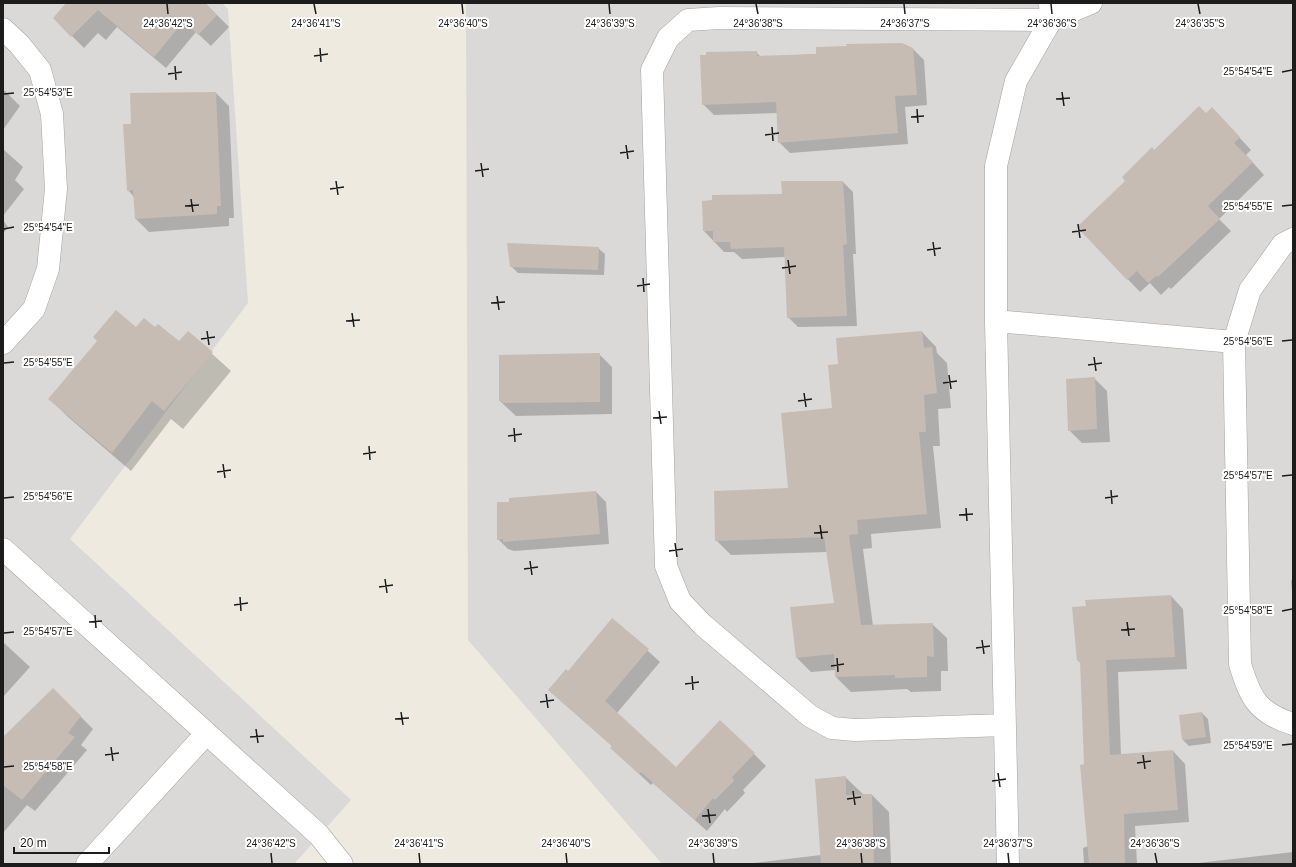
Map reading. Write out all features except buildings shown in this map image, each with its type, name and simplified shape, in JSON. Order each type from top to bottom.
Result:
[{"type":"street","points":[[1005,725],[855,730],[832,728],[810,716],[703,625],[680,601],[666,566],[652,70],[668,38],[688,20],[718,10],[1050,11],[1091,3]]},
{"type":"street","points":[[1008,864],[996,321],[996,166],[1016,81],[1050,11]]},
{"type":"street","points":[[3,29],[20,44],[40,70],[52,114],[56,189],[48,269],[34,309],[3,343]]},
{"type":"street","points":[[1293,239],[1283,244],[1250,290],[1234,342],[1240,664],[1248,690],[1262,710],[1293,724]]},
{"type":"street","points":[[996,321],[1234,342]]},
{"type":"street","points":[[3,549],[319,835],[342,864]]},
{"type":"street","points":[[87,864],[206,734]]},
{"type":"shaded area","points":[[3,3],[222,3],[228,9],[248,303],[70,539],[351,800],[294,864],[3,864]]},
{"type":"shaded area","points":[[466,3],[1293,3],[1293,864],[662,864],[468,640]]}]
